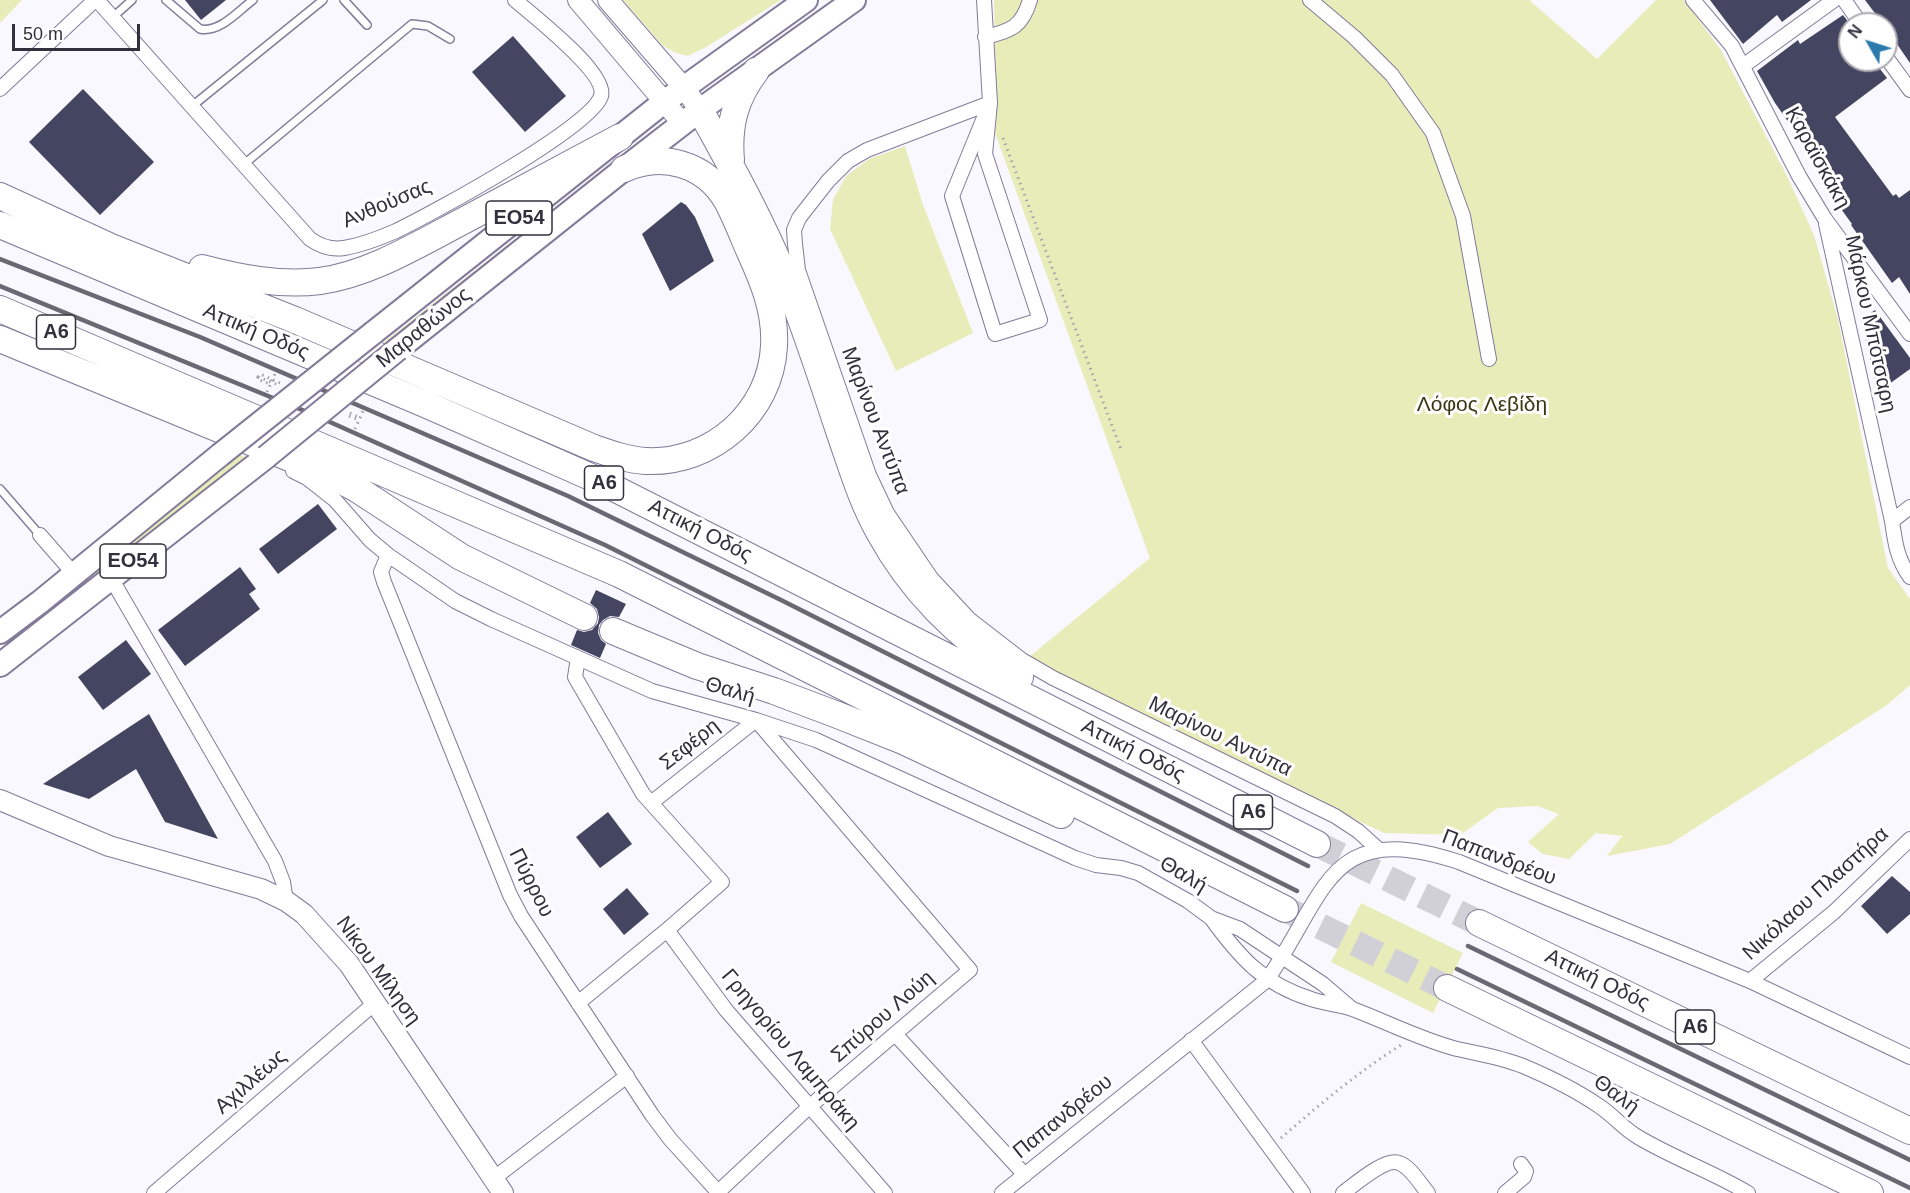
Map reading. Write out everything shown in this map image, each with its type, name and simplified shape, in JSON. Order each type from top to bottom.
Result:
[{"type":"highway","points":[[731,163],[730,136],[733,115],[744,88],[756,71]]},
{"type":"highway","points":[[692,117],[731,163],[788,285],[864,501],[879,532],[905,574],[952,627],[992,659],[1190,780]]},
{"type":"highway","points":[[24,206],[185,264],[236,277],[284,282],[319,281],[347,275],[422,242],[620,137]]},
{"type":"highway","points":[[0,196],[111,247],[295,320],[594,448],[633,460],[658,461],[682,458],[708,448],[730,433],[758,402],[768,379],[773,357],[774,334],[771,308],[763,283],[732,212],[726,200],[711,182],[683,164],[662,160],[639,162],[624,169]]},
{"type":"highway","name":"Αττική Οδός","points":[[0,225],[403,395],[602,482],[1317,844]]},
{"type":"highway","name":"Α6","points":[[0,309],[619,574],[1286,909],[1158,860],[893,737],[774,691],[697,666],[613,631]]},
{"type":"highway","points":[[0,339],[326,473],[357,489],[461,557],[584,617]]},
{"type":"highway","name":"Αττική Οδός","points":[[1479,923],[1910,1131]]},
{"type":"highway","points":[[1447,988],[1870,1193]]},
{"type":"highway","points":[[1794,1157],[1856,1193]]},
{"type":"main road","name":"Μαραθώνος","points":[[0,632],[664,102],[806,0]]},
{"type":"main road","name":"Μαραθώνος","points":[[0,665],[266,457],[624,169],[854,0]]},
{"type":"street","name":"Ανθούσας","points":[[96,0],[310,239],[321,246],[342,249],[393,232],[436,211],[495,177],[575,123],[595,106],[601,95],[601,84],[591,69],[515,0]]},
{"type":"street","points":[[0,89],[96,0]]},
{"type":"street","points":[[578,0],[664,102],[692,117]]},
{"type":"street","points":[[608,0],[684,88],[692,117]]},
{"type":"street","points":[[984,0],[990,103],[985,154],[1040,320],[995,334],[952,196],[990,103]]},
{"type":"street","points":[[985,37],[1015,27],[1027,10],[1030,0]]},
{"type":"street","points":[[1311,0],[1354,37],[1392,75],[1433,132],[1463,216],[1489,359]]},
{"type":"street","name":"Καραϊσκάκη","points":[[1694,0],[1725,37],[1743,66],[1799,176],[1825,219],[1910,334]]},
{"type":"street","points":[[1743,66],[1834,0]]},
{"type":"street","points":[[1897,72],[1910,90]]},
{"type":"street","name":"Μαρίνου Αντύπα","points":[[990,103],[867,150],[848,161],[809,204],[794,230],[798,270],[869,475],[887,513],[932,578],[949,598],[969,619],[1022,660],[1063,683],[1335,816],[1358,831],[1378,849]]},
{"type":"street","name":"Μάρκου Μπότσαρη","points":[[1825,219],[1892,521],[1897,554],[1910,577]]},
{"type":"street","name":"Θαλή","points":[[266,457],[307,478],[335,500],[357,526],[388,555],[455,601],[652,691],[756,720],[816,740],[1075,858],[1096,865],[1138,873],[1188,901],[1211,918],[1240,929],[1323,984],[1351,1008]]},
{"type":"street","points":[[1892,521],[1910,507]]},
{"type":"street","points":[[40,536],[75,574]]},
{"type":"street","name":"Πύρρου","points":[[388,555],[381,572],[384,582],[501,875],[521,916],[670,1139],[718,1192]]},
{"type":"street","points":[[111,578],[275,861],[283,882],[285,901]]},
{"type":"street","points":[[578,658],[575,677],[651,803],[722,882],[578,1003]]},
{"type":"street","name":"Σεφέρη","points":[[651,803],[756,720]]},
{"type":"street","name":"Σπύρου Λούη","points":[[718,1192],[809,1107],[970,970],[756,720]]},
{"type":"street","name":"Νίκου Μίληση","points":[[6,802],[109,846],[246,884],[285,901],[304,914],[335,946],[499,1189]]},
{"type":"street","name":"Νικόλαου Πλαστήρα","points":[[1750,981],[1834,912],[1910,839]]},
{"type":"street","name":"Παπανδρέου","points":[[1002,1193],[1267,980],[1327,881],[1348,861],[1362,853],[1378,849],[1434,854],[1459,862],[1750,981],[1910,1057]]},
{"type":"street","name":"Θαλή","points":[[1211,918],[1229,942],[1267,980],[1290,992],[1313,1000],[1351,1008],[1456,1048],[1496,1056],[1521,1065],[1567,1086],[1602,1107],[1635,1135],[1667,1154],[1748,1193]]},
{"type":"street","name":"Γρηγορίου Λαμπράκη","points":[[667,930],[726,1010],[885,1193]]},
{"type":"street","name":"Αχιλλέως","points":[[154,1193],[375,1003]]},
{"type":"street","points":[[895,1034],[1025,1175]]},
{"type":"street","points":[[1191,1040],[1303,1193]]},
{"type":"street","points":[[499,1189],[627,1076]]},
{"type":"street","points":[[1343,1193],[1386,1163],[1397,1161],[1406,1167],[1428,1193]]},
{"type":"street","points":[[1505,1193],[1524,1177],[1526,1171],[1521,1164]]},
{"type":"lane","points":[[113,17],[132,0]]},
{"type":"lane","points":[[166,0],[200,29],[207,31],[215,29],[253,0]]},
{"type":"lane","points":[[191,106],[322,0]]},
{"type":"lane","points":[[344,0],[368,25]]},
{"type":"lane","points":[[243,165],[412,24],[428,26],[450,39]]},
{"type":"lane","points":[[0,489],[40,536]]},
{"type":"path","points":[[1002,135],[1122,452]]},
{"type":"path","points":[[271,385],[257,379],[260,374],[273,380]]},
{"type":"path","points":[[267,392],[275,374]]},
{"type":"path","points":[[355,429],[363,411]]},
{"type":"path","points":[[1270,1147],[1380,1058],[1418,1035]]},
{"type":"green space","points":[[0,0],[22,0],[0,23]]},
{"type":"green space","points":[[623,0],[781,0],[688,56],[663,46]]},
{"type":"green space","name":"Λόφος Λεβίδη","points":[[994,0],[1529,0],[1597,59],[1656,0],[1684,0],[1721,50],[1787,176],[1814,235],[1838,319],[1888,568],[1910,599],[1910,685],[1887,705],[1670,844],[1607,856],[1622,836],[1596,833],[1569,859],[1543,854],[1528,842],[1559,814],[1537,806],[1498,808],[1460,835],[1384,833],[1183,738],[1029,657],[1150,558],[992,125],[996,101]]},
{"type":"green space","points":[[905,146],[923,205],[973,333],[896,371],[830,229],[833,200],[846,176],[869,159]]},
{"type":"green space","points":[[533,225],[528,233],[389,347],[383,343]]},
{"type":"green space","points":[[240,455],[247,458],[74,594],[72,592],[97,567]]},
{"type":"green space","points":[[1361,903],[1463,953],[1433,1013],[1331,962]]},
{"type":"building","points":[[185,0],[226,0],[201,20]]},
{"type":"building","points":[[1710,0],[1811,0],[1782,22],[1777,15],[1743,44]]},
{"type":"building","points":[[1865,0],[1910,0],[1910,63],[1898,46],[1898,12],[1874,12]]},
{"type":"building","points":[[1838,18],[1838,72],[1882,72],[1887,78],[1835,117],[1893,196],[1896,194],[1899,198],[1910,190],[1910,294],[1899,277],[1892,283],[1851,225],[1812,164],[1819,159],[1803,138],[1801,140],[1775,103],[1757,71],[1798,40],[1800,44]]},
{"type":"building","points":[[513,36],[566,96],[525,132],[472,72]]},
{"type":"building","points":[[83,89],[154,162],[100,215],[29,142]]},
{"type":"building","points":[[681,202],[695,217],[714,261],[670,291],[642,234]]},
{"type":"building","points":[[1875,310],[1910,358],[1910,369],[1878,392],[1861,320]]},
{"type":"building","points":[[318,504],[337,529],[278,574],[259,549]]},
{"type":"building","points":[[240,567],[256,589],[249,594],[260,609],[185,666],[158,630]]},
{"type":"building","points":[[596,590],[626,604],[619,617],[610,616],[599,625],[598,633],[606,644],[600,658],[571,645],[577,630],[584,632],[592,630],[598,623],[597,609],[590,603]]},
{"type":"building","points":[[126,640],[151,674],[103,710],[78,677]]},
{"type":"building","points":[[149,714],[218,839],[165,822],[136,769],[89,799],[43,784]]},
{"type":"building","points":[[608,812],[632,844],[600,868],[576,837]]},
{"type":"building","points":[[1892,876],[1910,892],[1910,914],[1887,934],[1861,906]]},
{"type":"building","points":[[627,888],[649,914],[624,935],[603,909]]},
{"type":"tunnel","points":[[1317,844],[1479,923]]},
{"type":"tunnel","points":[[1285,909],[1447,988]]},
{"type":"railway","points":[[0,259],[200,337],[568,496],[783,601],[1308,866]]},
{"type":"railway","points":[[0,286],[312,414],[605,545],[1297,891]]},
{"type":"railway","points":[[1468,946],[1910,1160]]},
{"type":"railway","points":[[1457,969],[1910,1188]]}]
